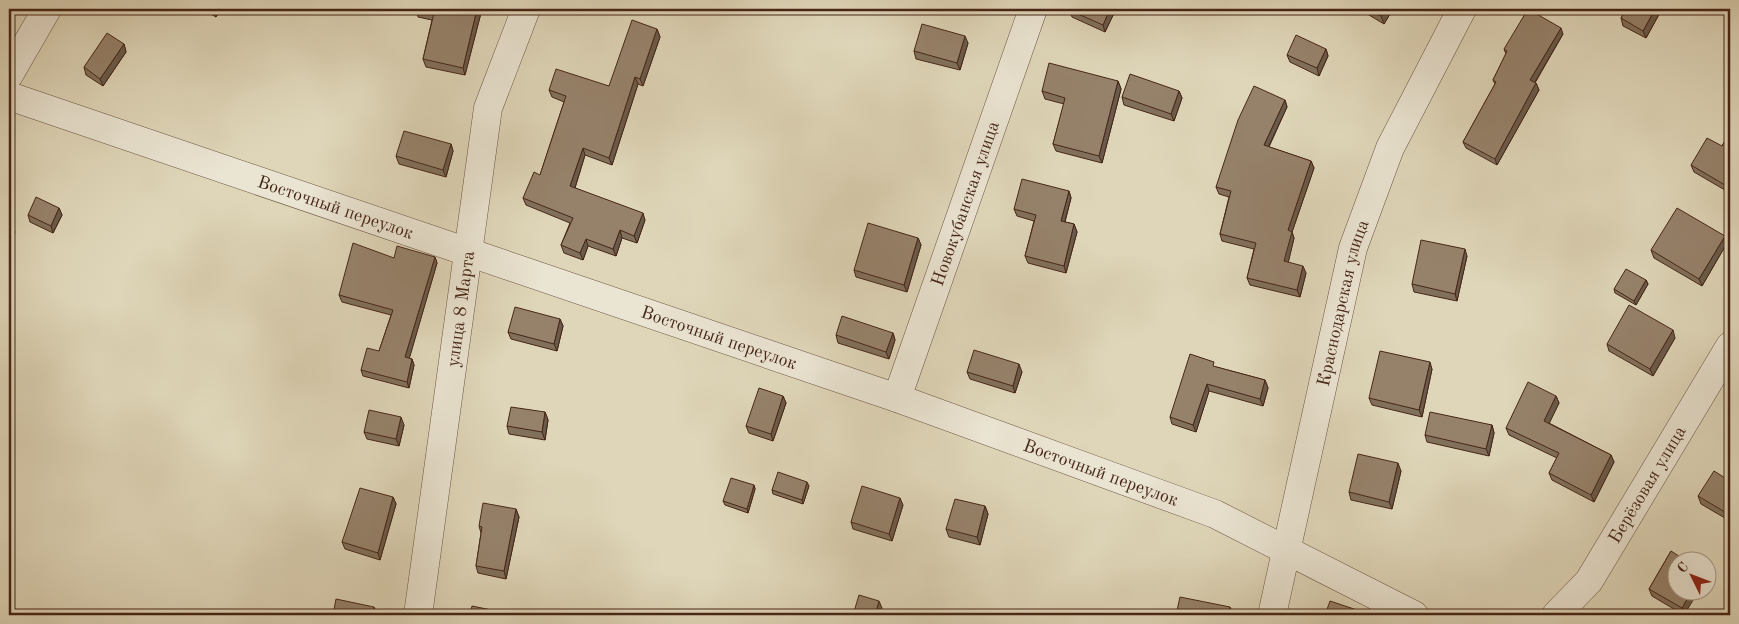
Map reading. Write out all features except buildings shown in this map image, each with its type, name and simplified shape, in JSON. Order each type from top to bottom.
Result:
[{"type":"street","points":[[9,75],[47,9]]},
{"type":"street","name":"улица 8 Марта","points":[[418,615],[488,108],[526,9]]},
{"type":"street","name":"Новокубанская улица","points":[[897,398],[1033,9]]},
{"type":"street","name":"Краснодарская улица","points":[[1272,615],[1353,248],[1390,148],[1462,9]]},
{"type":"street","name":"Восточный переулок","points":[[9,96],[897,398],[1215,514],[1414,615]]},
{"type":"street","name":"Берёзовая улица","points":[[1556,615],[1589,581],[1730,346]]}]
